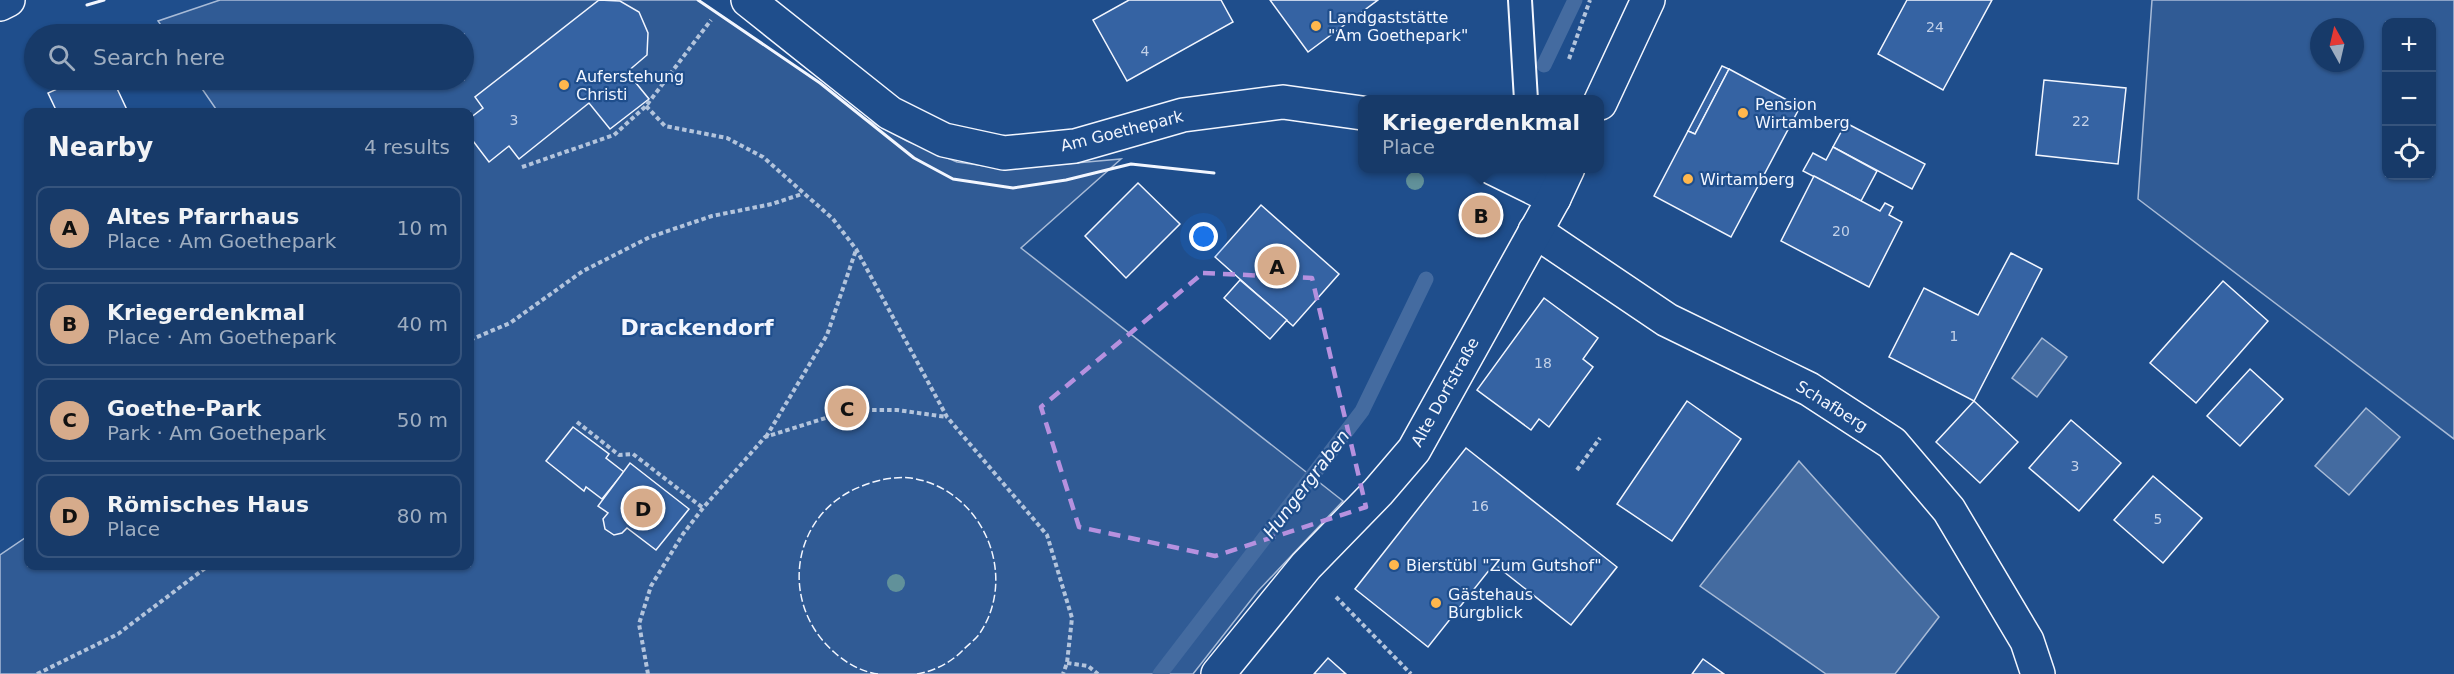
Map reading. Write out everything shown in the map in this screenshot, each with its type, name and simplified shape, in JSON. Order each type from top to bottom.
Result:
[{"type":"street","points":[[0,4],[8,0]]},
{"type":"street","name":"Am Goethepark","points":[[748,0],[890,113],[944,140],[1004,153],[1075,146],[1183,115],[1283,102],[1358,112]]},
{"type":"street","points":[[1603,95],[1648,0]]},
{"type":"street","points":[[1503,173],[1554,198]]},
{"type":"street","name":"Alte Dorfstraße","points":[[1218,674],[1306,566],[1378,492],[1414,450],[1566,173]]},
{"type":"street","name":"Schafberg","points":[[1535,231],[1667,320],[1809,389],[1892,443],[1948,510],[2027,641],[2038,674]]},
{"type":"lane","points":[[1520,0],[1526,95]]},
{"type":"lane","points":[[1544,173],[1554,198]]},
{"type":"path","points":[[1567,66],[1590,0]]},
{"type":"path","points":[[522,167],[614,135],[646,106],[711,19]]},
{"type":"path","points":[[646,106],[665,126],[727,138],[763,157],[802,194],[833,219],[856,249],[947,417],[1047,535],[1072,618],[1067,663],[1062,674]]},
{"type":"path","points":[[474,338],[510,323],[583,271],[650,237],[712,216],[772,204],[802,194]]},
{"type":"path","points":[[648,674],[639,624],[651,586],[682,534],[765,437],[827,335],[856,249]]},
{"type":"path","points":[[765,437],[851,410],[897,410],[947,417]]},
{"type":"path","points":[[577,422],[619,455],[633,454],[703,508]]},
{"type":"path","points":[[1577,470],[1600,438]]},
{"type":"path","points":[[1306,566],[1412,674]]},
{"type":"path","points":[[37,674],[118,634],[203,570]]},
{"type":"path","points":[[1067,663],[1089,666],[1098,674]]},
{"type":"highlighted area","points":[[1203,273],[1312,278],[1366,507],[1215,556],[1079,527],[1041,407]]},
{"type":"shaded area","points":[[220,0],[698,0],[820,83],[864,118],[907,141],[957,162],[1007,169],[1121,159],[1021,248],[1343,501],[1258,591],[1193,674],[0,674],[0,555],[24,539],[24,570],[474,570],[474,108],[215,108],[203,90],[474,90],[474,24],[160,24],[158,21]]},
{"type":"shaded area","points":[[2152,0],[2454,0],[2454,439],[2138,199]]},
{"type":"shaded area","points":[[2042,338],[2067,357],[2037,397],[2012,378]]},
{"type":"shaded area","points":[[2366,408],[2400,437],[2349,495],[2315,466]]},
{"type":"shaded area","points":[[1799,461],[1939,617],[1895,674],[1826,674],[1700,586]]},
{"type":"building","name":"Auferstehung Christi","points":[[599,0],[620,1],[639,12],[648,33],[647,55],[627,72],[649,99],[610,129],[589,103],[519,159],[509,146],[489,162],[474,142],[474,115],[483,108],[475,97]]},
{"type":"building","points":[[1129,0],[1221,0],[1233,22],[1127,81],[1093,20]]},
{"type":"building","name":"Landgaststätte \"Am Goethepark\"","points":[[1270,0],[1378,0],[1308,52]]},
{"type":"building","points":[[1907,0],[1992,0],[1943,90],[1878,54]]},
{"type":"building","points":[[1722,66],[1729,69],[1695,134],[1688,131]]},
{"type":"building","points":[[1729,69],[1800,107],[1731,237],[1654,196],[1688,131],[1695,134]]},
{"type":"building","points":[[2044,80],[2126,88],[2118,164],[2036,155]]},
{"type":"building","points":[[55,90],[118,90],[126,108],[55,108],[48,93]]},
{"type":"building","points":[[1846,123],[1925,164],[1912,189],[1833,147]]},
{"type":"building","points":[[1833,147],[1877,171],[1861,201],[1803,171],[1813,153],[1826,160]]},
{"type":"building","points":[[1814,176],[1880,211],[1885,203],[1893,207],[1889,215],[1902,222],[1869,287],[1781,241]]},
{"type":"building","points":[[1138,183],[1180,224],[1126,278],[1085,236]]},
{"type":"building","points":[[1261,205],[1339,274],[1293,326],[1215,257]]},
{"type":"building","points":[[2011,253],[2042,269],[1974,401],[1889,357],[1924,288],[1978,315]]},
{"type":"building","points":[[1240,280],[1287,320],[1270,339],[1224,298]]},
{"type":"building","points":[[2223,281],[2268,321],[2196,403],[2150,363]]},
{"type":"building","points":[[1544,298],[1598,338],[1583,359],[1593,367],[1549,427],[1539,419],[1531,430],[1477,390]]},
{"type":"building","points":[[2250,369],[2283,399],[2240,446],[2207,416]]},
{"type":"building","points":[[1687,401],[1741,439],[1672,541],[1617,504]]},
{"type":"building","points":[[1974,401],[2018,442],[1980,483],[1936,442]]},
{"type":"building","points":[[2071,420],[2121,463],[2079,511],[2029,468]]},
{"type":"building","points":[[573,427],[609,454],[606,458],[624,472],[602,499],[586,487],[584,491],[546,461]]},
{"type":"building","points":[[1466,448],[1617,567],[1571,625],[1494,564],[1428,647],[1355,589]]},
{"type":"building","points":[[630,463],[689,509],[656,550],[627,528],[622,533],[614,535],[605,529],[603,519],[608,513],[598,506]]},
{"type":"building","points":[[2153,476],[2202,518],[2163,563],[2114,520]]},
{"type":"building","points":[[1328,658],[1346,674],[1314,674]]},
{"type":"building","points":[[1703,659],[1724,674],[1692,674]]},
{"type":"waterway","name":"Hungergraben","points":[[1544,65],[1575,0]]},
{"type":"waterway","name":"Hungergraben","points":[[1160,674],[1362,411],[1426,279]]},
{"type":"fence","points":[[878,674],[860,669],[844,660],[816,632],[805,609],[800,585],[800,561],[807,537],[820,516],[838,499],[862,486],[892,478],[911,478],[936,485],[957,499],[974,516],[987,538],[994,561],[996,585],[991,610],[980,633],[948,662],[935,669],[916,674]]},
{"type":"wall","points":[[87,5],[104,0]]},
{"type":"wall","points":[[698,0],[820,83],[914,158],[953,179],[1013,188],[1066,180],[1131,164],[1214,173]]},
{"type":"place","name":"Landgaststätte \"Am Goethepark\"","points":[[1316,26]]},
{"type":"place","name":"Auferstehung Christi","points":[[564,85]]},
{"type":"place","name":"Pension Wirtamberg","points":[[1743,113]]},
{"type":"place","name":"Wirtamberg","points":[[1688,179]]},
{"type":"place","name":"Kriegerdenkmal","points":[[1481,215]]},
{"type":"place","name":"Altes Pfarrhaus","points":[[1277,266]]},
{"type":"place","name":"Goethe-Park","points":[[847,408]]},
{"type":"place","name":"Römisches Haus","points":[[643,508]]},
{"type":"place","name":"Bierstübl \"Zum Gutshof\"","points":[[1394,565]]},
{"type":"place","name":"Gästehaus Burgblick","points":[[1436,603]]},
{"type":"district","name":"Drackendorf","points":[[697,327]]}]
